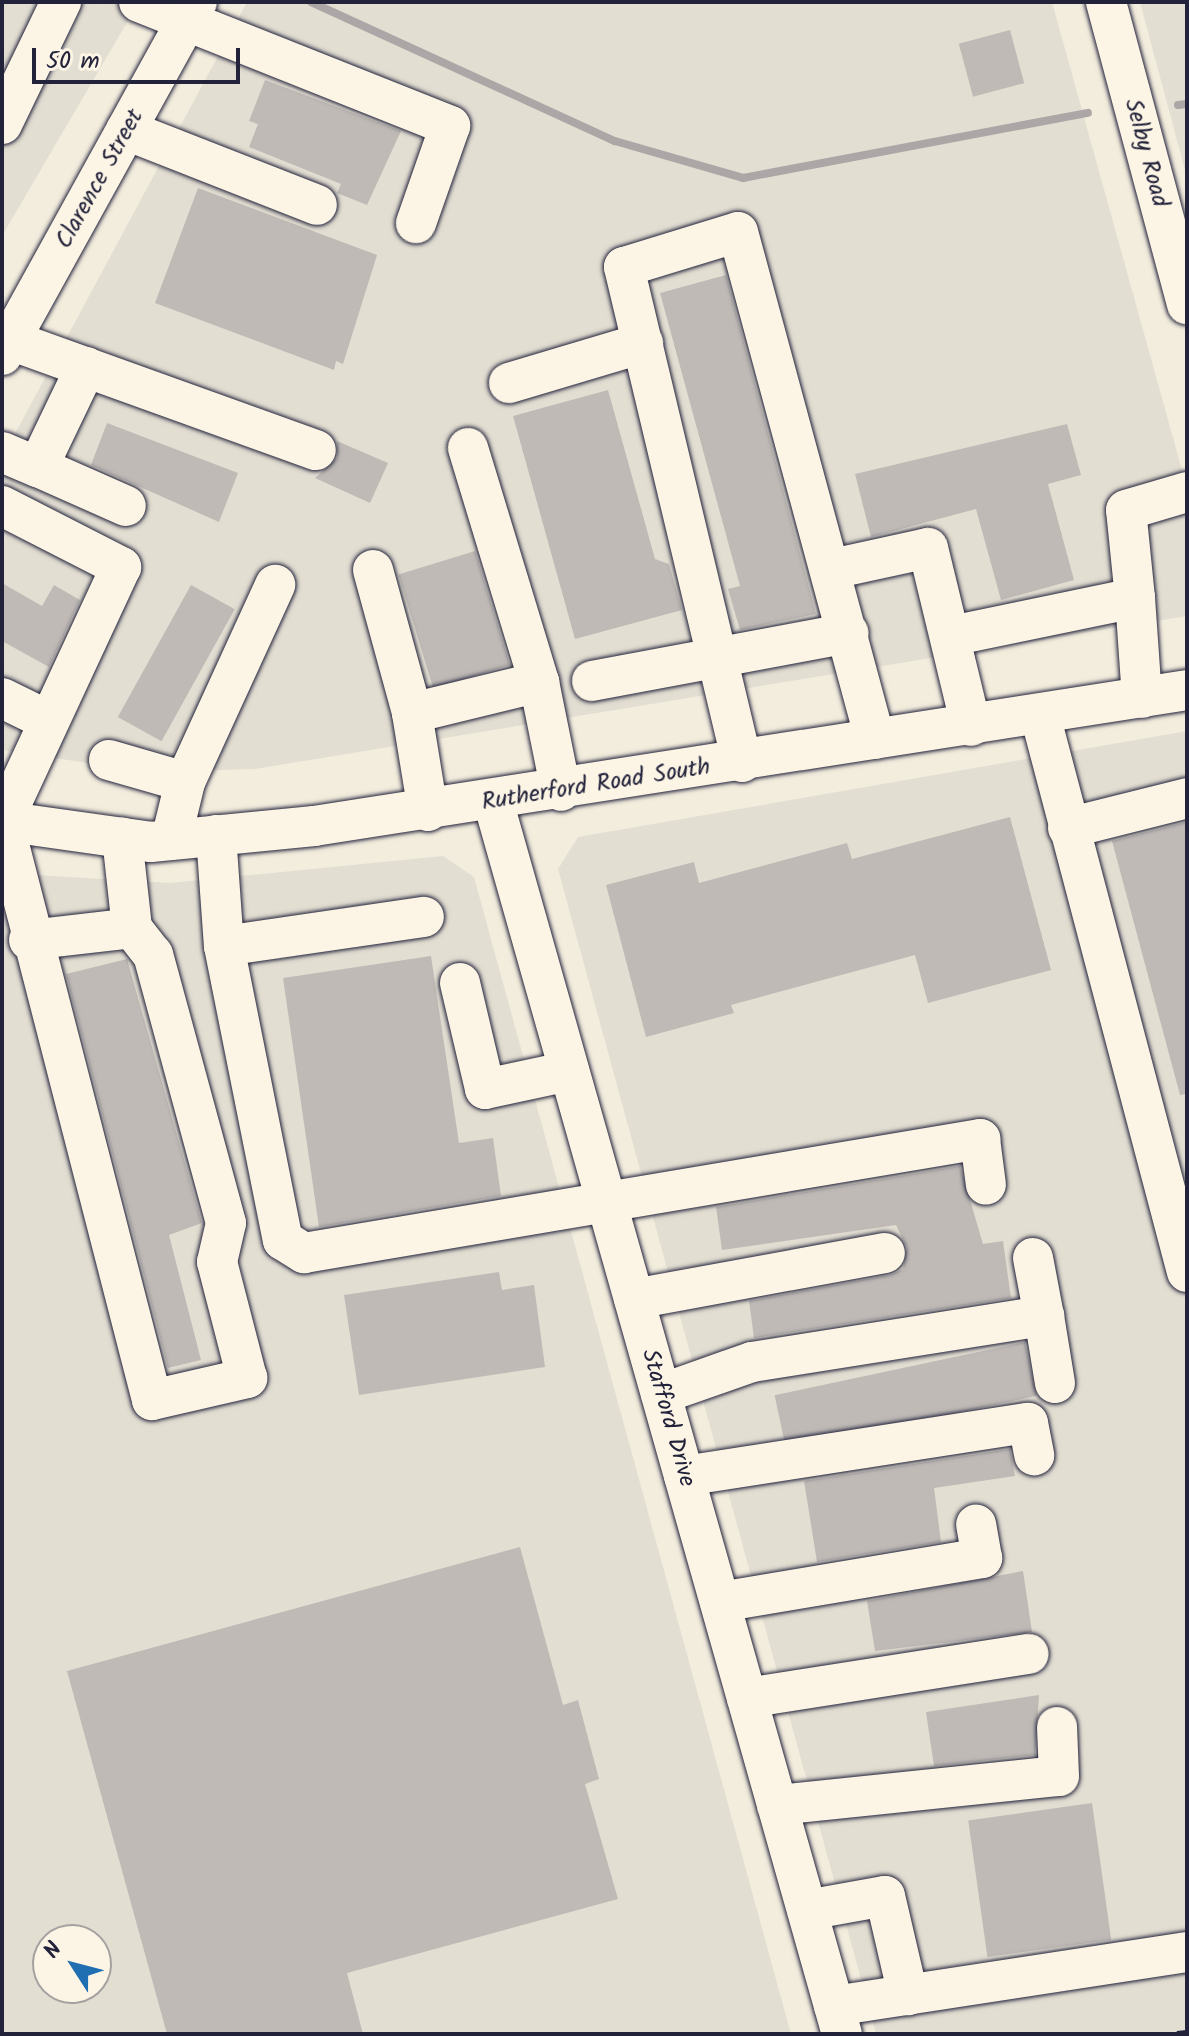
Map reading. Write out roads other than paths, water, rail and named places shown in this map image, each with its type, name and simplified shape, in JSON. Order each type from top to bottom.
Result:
[{"type":"street","points":[[2,124],[61,2]]},
{"type":"street","points":[[139,2],[192,11],[450,126],[416,223]]},
{"type":"street","name":"Selby Road","points":[[1106,2],[1170,176],[1187,304]]},
{"type":"street","name":"Clarence Street","points":[[6,348],[17,297],[126,130],[192,11]]},
{"type":"street","points":[[126,130],[317,205]]},
{"type":"street","points":[[742,762],[721,661],[624,267],[738,232],[832,569],[875,739]]},
{"type":"street","points":[[509,383],[643,343]]},
{"type":"street","points":[[6,348],[86,367],[316,450]]},
{"type":"street","points":[[86,367],[20,460],[126,506]]},
{"type":"street","points":[[468,448],[539,682],[561,791]]},
{"type":"street","points":[[1142,698],[1126,510],[1187,492]]},
{"type":"street","points":[[2,506],[121,567],[2,821],[29,940],[152,1400],[247,1378],[217,1262],[226,1223],[153,955],[132,928],[122,838]]},
{"type":"street","points":[[832,569],[928,548],[971,726]]},
{"type":"street","points":[[373,570],[412,713],[428,811]]},
{"type":"street","points":[[171,840],[185,782],[275,585]]},
{"type":"street","points":[[951,636],[1135,598]]},
{"type":"street","points":[[592,681],[721,661],[849,633]]},
{"type":"street","points":[[412,713],[539,682]]},
{"type":"street","name":"Rutherford Road South","points":[[2,821],[122,838],[171,840],[428,811],[1187,690]]},
{"type":"street","points":[[2,698],[49,721]]},
{"type":"street","points":[[1040,715],[1187,1272]]},
{"type":"street","points":[[109,760],[185,782]]},
{"type":"street","points":[[1068,828],[1187,798]]},
{"type":"street","name":"Stafford Drive","points":[[493,801],[838,2020]]},
{"type":"street","points":[[216,835],[224,946],[283,1240],[304,1253],[606,1198],[980,1139],[986,1185]]},
{"type":"street","points":[[224,946],[424,917]]},
{"type":"street","points":[[29,940],[132,928]]},
{"type":"street","points":[[460,983],[485,1089],[569,1071]]},
{"type":"street","points":[[634,1299],[885,1253]]},
{"type":"street","points":[[1033,1258],[1055,1383]]},
{"type":"street","points":[[661,1394],[752,1362],[1044,1316]]},
{"type":"street","points":[[684,1476],[1028,1423],[1034,1455]]},
{"type":"street","points":[[720,1602],[982,1558],[976,1525]]},
{"type":"street","points":[[747,1698],[1029,1654]]},
{"type":"street","points":[[777,1805],[1059,1776],[1057,1727]]},
{"type":"street","points":[[807,1910],[885,1896],[908,1995]]},
{"type":"street","points":[[838,2020],[908,1995],[1187,1952]]},
{"type":"waterway","points":[[311,2],[615,141],[743,178],[1088,113]]},
{"type":"waterway","points":[[1178,105],[1187,104]]},
{"type":"railway","points":[[1177,2034],[1187,2033]]}]
